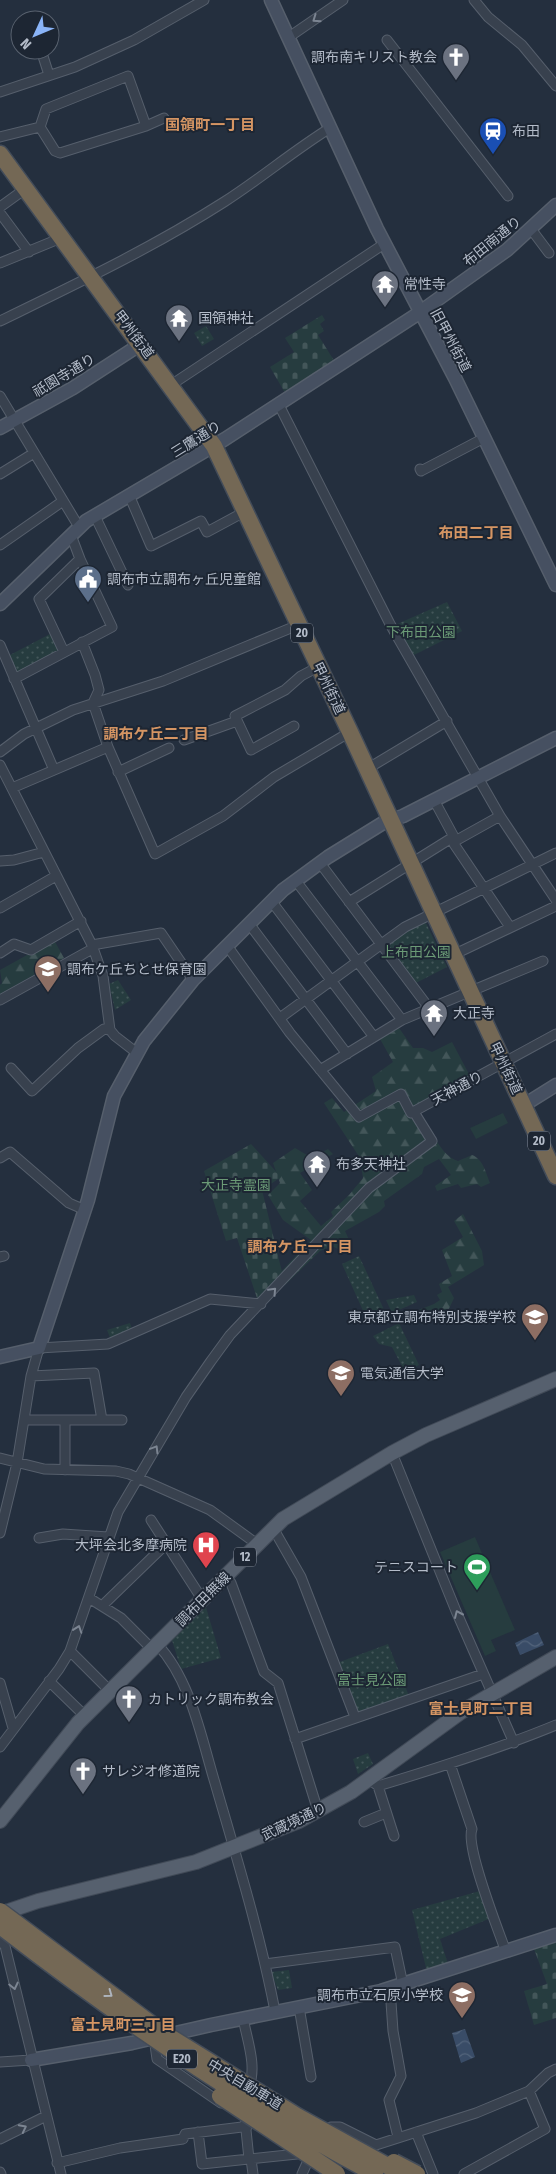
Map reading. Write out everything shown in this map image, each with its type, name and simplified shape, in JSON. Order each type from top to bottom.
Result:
[{"type":"highway","name":"甲州街道","points":[[0,154],[90,278],[171,384],[214,446],[350,732],[556,1176]]},
{"type":"highway","name":"中央自動車道","points":[[2,1909],[162,2032],[297,2116],[402,2174]]},
{"type":"highway","name":"中央自動車道","points":[[0,1926],[100,2002],[181,2058],[248,2102],[375,2174]]},
{"type":"highway","points":[[0,1932],[56,1978],[159,2054],[337,2174]]},
{"type":"highway","points":[[297,2116],[418,2174]]},
{"type":"main road","name":"調布田無線","points":[[0,1821],[60,1744],[85,1716],[283,1519],[392,1453],[556,1378]]},
{"type":"main road","name":"武蔵境通り","points":[[2,1909],[196,1862],[318,1811],[374,1783],[440,1726],[492,1693],[556,1657]]},
{"type":"street","points":[[0,92],[75,67],[134,40],[204,0]]},
{"type":"street","name":"旧甲州街道","points":[[271,0],[384,244],[484,438],[556,585]]},
{"type":"street","points":[[289,37],[343,0]]},
{"type":"street","points":[[474,0],[488,17],[522,44],[556,86]]},
{"type":"street","points":[[387,40],[508,196]]},
{"type":"street","points":[[44,60],[49,75]]},
{"type":"street","points":[[40,127],[46,109],[128,76],[146,126]]},
{"type":"street","points":[[40,127],[55,151],[60,153],[146,126],[164,118]]},
{"type":"street","points":[[0,137],[40,127]]},
{"type":"street","points":[[0,321],[90,278],[224,202],[330,128]]},
{"type":"street","points":[[0,207],[25,189]]},
{"type":"street","name":"布田南通り","points":[[419,312],[494,260],[532,229],[556,205]]},
{"type":"street","points":[[0,213],[29,252]]},
{"type":"street","points":[[532,229],[550,253]]},
{"type":"street","points":[[0,263],[61,238]]},
{"type":"street","points":[[171,384],[384,244]]},
{"type":"street","name":"三鷹通り","points":[[0,604],[75,531],[95,516],[214,446],[419,312]]},
{"type":"street","name":"祇園寺通り","points":[[0,428],[73,388],[141,344]]},
{"type":"street","points":[[0,396],[63,501],[75,531],[80,559],[112,627],[14,680]]},
{"type":"street","points":[[278,405],[390,624],[500,816],[556,900]]},
{"type":"street","points":[[420,469],[421,471],[435,461],[484,438]]},
{"type":"street","points":[[0,474],[34,453]]},
{"type":"street","points":[[129,495],[150,546],[201,521],[207,532],[246,511]]},
{"type":"street","points":[[0,545],[63,501]]},
{"type":"street","points":[[95,516],[128,585]]},
{"type":"street","points":[[64,652],[39,599],[80,559]]},
{"type":"street","points":[[0,752],[34,729],[93,703],[163,681],[298,625]]},
{"type":"street","points":[[82,642],[99,690],[93,703],[108,747],[155,854],[223,816],[274,777],[350,732]]},
{"type":"street","points":[[0,645],[34,729],[54,770]]},
{"type":"street","points":[[294,726],[250,750],[235,716],[285,690],[301,676],[318,667]]},
{"type":"street","points":[[184,740],[237,721]]},
{"type":"street","points":[[367,769],[447,721]]},
{"type":"street","points":[[0,1528],[17,1462],[31,1376],[39,1348],[85,1210],[114,1096],[144,1041],[193,980],[272,902],[320,862],[383,823],[434,800],[556,738]]},
{"type":"street","points":[[12,788],[108,747]]},
{"type":"street","points":[[118,772],[169,748]]},
{"type":"street","points":[[0,765],[93,946],[103,976],[110,1030],[114,1036],[138,1053]]},
{"type":"street","points":[[434,800],[454,840],[510,927]]},
{"type":"street","points":[[349,902],[450,840],[454,840],[500,816]]},
{"type":"street","points":[[0,861],[14,860],[44,852]]},
{"type":"street","points":[[280,1018],[380,943],[433,912],[556,852]]},
{"type":"street","points":[[320,862],[429,1008]]},
{"type":"street","points":[[0,908],[56,876]]},
{"type":"street","points":[[296,881],[402,1020]]},
{"type":"street","points":[[272,902],[374,1037]]},
{"type":"street","points":[[453,955],[556,906]]},
{"type":"street","points":[[0,953],[14,944],[31,950],[81,921]]},
{"type":"street","points":[[250,925],[347,1054]]},
{"type":"street","points":[[0,1000],[93,946],[161,933],[193,980]]},
{"type":"street","points":[[0,1747],[70,1651],[118,1512],[186,1397],[211,1360],[230,1334],[261,1304],[370,1188],[432,1141],[401,1094],[359,1118],[280,1018],[228,947]]},
{"type":"street","points":[[320,1070],[402,1020],[543,962]]},
{"type":"street","points":[[11,1068],[32,1091],[78,1048],[104,1029],[110,1030]]},
{"type":"street","name":"天神通り","points":[[412,1112],[556,1034]]},
{"type":"street","points":[[524,1105],[556,1085]]},
{"type":"street","points":[[0,1158],[10,1152],[69,1203],[85,1210]]},
{"type":"street","points":[[0,1357],[39,1348],[108,1344],[210,1299],[261,1304]]},
{"type":"street","points":[[31,1376],[94,1373],[102,1420]]},
{"type":"street","points":[[24,1420],[122,1420]]},
{"type":"street","points":[[65,1420],[65,1470]]},
{"type":"street","points":[[392,1453],[483,1674],[514,1743]]},
{"type":"street","points":[[0,1458],[17,1462],[24,1466],[65,1470],[116,1471],[138,1477],[210,1510],[258,1544]]},
{"type":"street","points":[[151,1520],[202,1600]]},
{"type":"street","points":[[273,1528],[301,1577],[355,1718]]},
{"type":"street","points":[[39,1538],[63,1534],[108,1537]]},
{"type":"street","points":[[103,1605],[166,1544]]},
{"type":"street","points":[[226,1576],[231,1583],[264,1672],[278,1683],[318,1811]]},
{"type":"street","points":[[89,1598],[121,1618],[155,1647],[170,1657],[191,1706],[235,1847],[266,1964],[275,2011]]},
{"type":"street","points":[[70,1651],[110,1691]]},
{"type":"street","points":[[295,1739],[483,1674]]},
{"type":"street","points":[[49,1681],[85,1716]]},
{"type":"street","points":[[0,1683],[13,1728]]},
{"type":"street","points":[[394,1836],[374,1783],[450,1764],[486,1750],[514,1743],[556,1725]]},
{"type":"street","points":[[450,1764],[472,1829],[469,1836],[470,1845],[484,1892],[506,1952]]},
{"type":"street","points":[[364,1822],[386,1813]]},
{"type":"street","points":[[0,2062],[31,2060],[154,2038],[390,1988],[556,1935]]},
{"type":"street","points":[[0,1940],[5,1946],[56,2163],[61,2174]]},
{"type":"street","points":[[266,1964],[396,1947],[403,1985]]},
{"type":"street","points":[[390,1988],[393,2031],[401,2076],[389,2100],[398,2137]]},
{"type":"street","points":[[299,2007],[311,2077]]},
{"type":"street","points":[[236,2114],[252,2081],[252,2068],[243,2018]]},
{"type":"street","points":[[154,2038],[157,2059],[327,2174]]},
{"type":"street","points":[[302,2174],[323,2134],[331,2127],[340,2127],[376,2145],[476,2113],[529,2091],[548,2073],[556,2069]]},
{"type":"street","points":[[464,2174],[545,2130],[529,2091]]},
{"type":"street","points":[[0,2140],[46,2116]]},
{"type":"street","points":[[56,2163],[120,2148],[183,2139],[185,2134],[242,2127],[248,2122]]},
{"type":"street","points":[[248,2122],[246,2130],[253,2174]]},
{"type":"street","points":[[198,2132],[202,2164],[297,2154]]},
{"type":"street","points":[[416,2132],[432,2174]]},
{"type":"green space","points":[[322,315],[325,320],[320,324],[324,331],[318,335],[335,362],[285,393],[270,367],[294,352],[285,338]]},
{"type":"green space","points":[[206,326],[214,339],[202,346],[194,333]]},
{"type":"green space","name":"下布田公園","points":[[447,602],[462,631],[412,656],[395,625]]},
{"type":"green space","points":[[50,634],[59,650],[16,673],[8,656]]},
{"type":"green space","name":"上布田公園","points":[[425,921],[447,967],[414,984],[384,945]]},
{"type":"green space","points":[[54,940],[64,958],[0,994],[0,985],[2,983],[0,970]]},
{"type":"green space","points":[[118,980],[131,1000],[115,1010],[109,984]]},
{"type":"green space","points":[[399,1028],[413,1048],[423,1048],[432,1052],[452,1042],[470,1076],[405,1111],[415,1121],[423,1117],[442,1149],[452,1158],[458,1161],[472,1155],[476,1157],[484,1167],[490,1183],[481,1187],[477,1184],[461,1188],[458,1184],[437,1191],[435,1186],[451,1175],[439,1159],[424,1167],[422,1174],[384,1201],[385,1206],[379,1212],[345,1231],[350,1242],[338,1249],[332,1246],[320,1251],[285,1285],[276,1277],[311,1240],[283,1220],[268,1195],[280,1183],[273,1163],[295,1148],[312,1158],[328,1149],[333,1154],[300,1173],[312,1190],[300,1201],[321,1226],[333,1216],[331,1212],[363,1178],[360,1158],[324,1103],[332,1098],[344,1112],[376,1091],[372,1077],[393,1062],[380,1039]]},
{"type":"green space","points":[[503,1113],[508,1123],[476,1139],[470,1128]]},
{"type":"green space","name":"大正寺霊園","points":[[251,1144],[281,1177],[262,1190],[283,1276],[258,1301],[237,1238],[226,1241],[204,1171]]},
{"type":"green space","points":[[463,1214],[482,1251],[484,1265],[448,1287],[454,1298],[447,1313],[423,1324],[416,1311],[440,1300],[437,1295],[442,1292],[439,1284],[452,1276],[442,1250],[463,1237],[454,1221]]},
{"type":"green space","points":[[359,1256],[387,1316],[369,1324],[342,1264]]},
{"type":"green space","points":[[414,1295],[417,1302],[392,1313],[386,1300]]},
{"type":"green space","points":[[130,1323],[132,1329],[111,1340],[107,1330]]},
{"type":"green space","points":[[399,1323],[419,1365],[405,1372],[392,1347],[379,1344],[373,1336]]},
{"type":"green space","name":"テニスコート","points":[[475,1537],[515,1630],[491,1640],[496,1651],[485,1656],[440,1552]]},
{"type":"green space","points":[[205,1604],[221,1658],[181,1669],[171,1637]]},
{"type":"green space","name":"富士見公園","points":[[388,1644],[409,1696],[357,1717],[337,1663]]},
{"type":"green space","points":[[368,1753],[373,1764],[358,1774],[353,1759]]},
{"type":"green space","points":[[480,1891],[491,1918],[440,1939],[449,1967],[428,1976],[412,1910]]},
{"type":"green space","points":[[556,1942],[556,2018],[534,2025],[524,1991],[547,1984],[534,1949]]},
{"type":"green space","points":[[289,1970],[292,1988],[278,1990],[271,1972]]},
{"type":"water","points":[[538,1632],[544,1645],[520,1655],[515,1643]]},
{"type":"water","points":[[465,2029],[475,2057],[461,2063],[452,2033]]},
{"type":"place","name":"調布南キリスト教会","points":[[456,81]]},
{"type":"place","name":"布田","points":[[493,155]]},
{"type":"place","name":"常性寺","points":[[385,308]]},
{"type":"place","name":"国領神社","points":[[179,342]]},
{"type":"place","name":"調布市立調布ヶ丘児童館","points":[[88,603]]},
{"type":"place","name":"調布ケ丘ちとせ保育園","points":[[48,993]]},
{"type":"place","name":"大正寺","points":[[434,1037]]},
{"type":"place","name":"布多天神社","points":[[317,1188]]},
{"type":"place","name":"東京都立調布特別支援学校","points":[[535,1341]]},
{"type":"place","name":"電気通信大学","points":[[341,1397]]},
{"type":"place","name":"大坪会北多摩病院","points":[[206,1569]]},
{"type":"place","name":"テニスコート","points":[[477,1591]]},
{"type":"place","name":"カトリック調布教会","points":[[129,1723]]},
{"type":"place","name":"サレジオ修道院","points":[[83,1795]]},
{"type":"place","name":"調布市立石原小学校","points":[[462,2019]]},
{"type":"district","name":"国領町一丁目","points":[[210,125]]},
{"type":"district","name":"布田二丁目","points":[[476,533]]},
{"type":"district","name":"調布ケ丘二丁目","points":[[156,734]]},
{"type":"district","name":"調布ケ丘一丁目","points":[[300,1247]]},
{"type":"district","name":"富士見町二丁目","points":[[481,1709]]},
{"type":"district","name":"富士見町三丁目","points":[[123,2025]]}]
